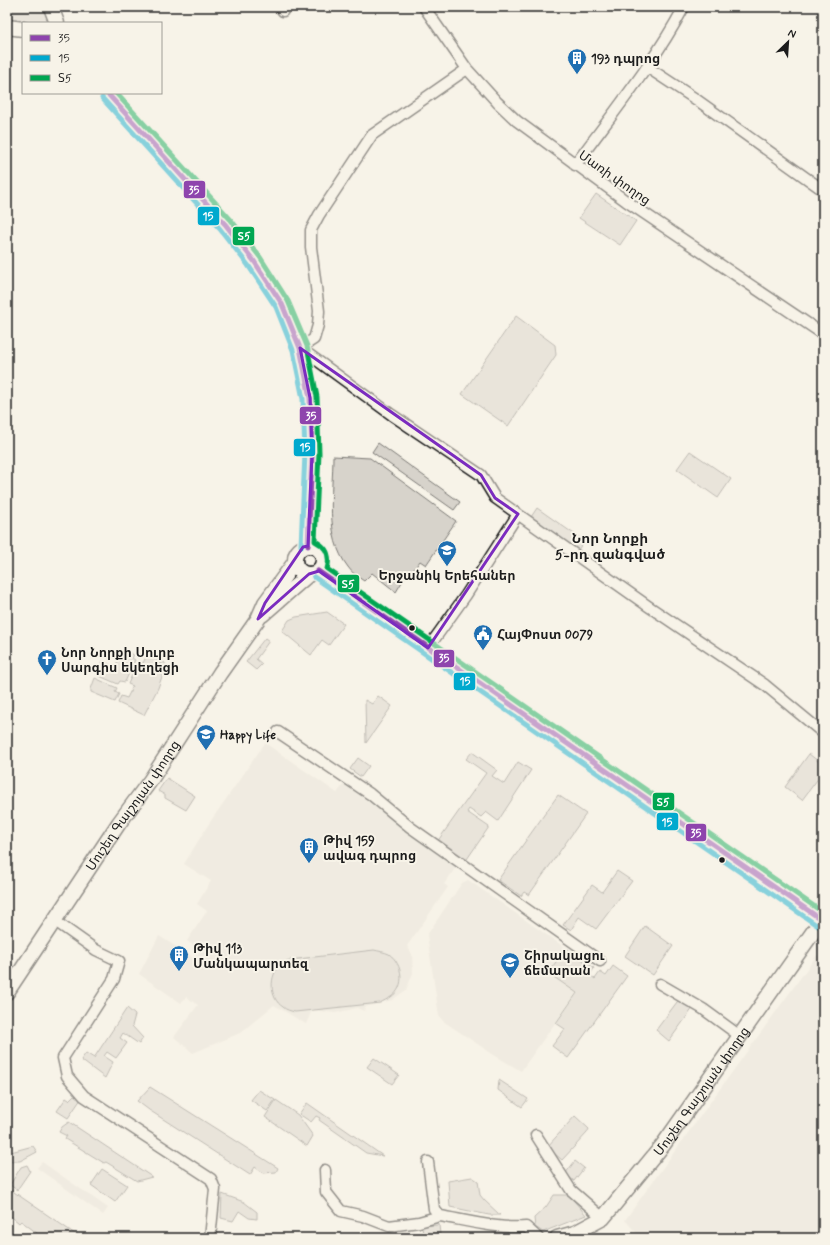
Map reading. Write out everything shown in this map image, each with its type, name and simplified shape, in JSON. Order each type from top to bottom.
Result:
[{"type":"main road","points":[[51,7],[57,22]]},
{"type":"main road","points":[[7,28],[22,29]]},
{"type":"main road","points":[[108,94],[225,224],[254,261],[282,304],[300,348],[310,398],[312,445],[308,546]]},
{"type":"main road","points":[[313,572],[323,561],[322,556],[317,549],[308,546],[297,553],[295,562],[299,570],[303,572],[313,572],[428,648],[823,920]]},
{"type":"main road","name":"Մուշեղ Գալշոյան փողոց","points":[[7,992],[119,823],[150,781],[220,673],[258,619],[265,603],[295,562]]},
{"type":"main road","name":"Մուշեղ Գալշոյան փողոց","points":[[258,619],[313,572]]},
{"type":"main road","name":"Մուշեղ Գալշոյան փողոց","points":[[557,1238],[575,1233],[603,1218],[663,1145],[823,920]]},
{"type":"street","name":"Մառի փողոց","points":[[424,7],[467,69],[497,102],[517,121],[685,242],[823,334]]},
{"type":"street","points":[[575,164],[647,67],[674,26],[684,7]]},
{"type":"street","points":[[647,67],[697,100],[823,190]]},
{"type":"street","points":[[467,69],[372,135],[310,230],[319,311],[318,325],[314,339],[300,348],[392,415],[481,476],[495,498],[648,606],[765,685],[823,733]]},
{"type":"street","points":[[428,648],[466,595],[518,514]]},
{"type":"street","points":[[278,732],[370,794],[416,831],[600,961]]},
{"type":"street","points":[[55,921],[96,950],[119,961],[114,979],[63,1058],[67,1076],[84,1096],[211,1179],[215,1189],[210,1238]]},
{"type":"street","points":[[660,984],[702,1009],[740,1036]]},
{"type":"street","points":[[536,1134],[571,1190],[603,1218]]},
{"type":"street","points":[[428,1162],[434,1209],[440,1216]]},
{"type":"street","points":[[325,1170],[326,1192],[341,1211],[363,1216],[389,1226],[419,1222],[440,1216],[516,1228],[526,1227],[538,1238]]},
{"type":"highlighted area","points":[[300,348],[481,475],[495,498],[518,514],[428,648],[319,571],[309,574],[258,619],[265,603],[303,547],[308,546],[312,453],[310,398]]},
{"type":"shaded area","points":[[7,7],[44,7],[50,22],[22,22],[7,22]]},
{"type":"shaded area","points":[[596,194],[636,221],[620,245],[579,218]]},
{"type":"shaded area","points":[[516,316],[555,345],[556,355],[508,426],[462,394]]},
{"type":"shaded area","points":[[378,443],[460,502],[454,510],[372,452]]},
{"type":"shaded area","points":[[690,451],[731,479],[718,498],[677,469]]},
{"type":"shaded area","points":[[333,456],[370,458],[456,521],[426,565],[420,561],[408,577],[405,577],[396,592],[372,573],[364,581],[355,575],[340,555],[333,528],[331,499]]},
{"type":"shaded area","points":[[537,508],[584,541],[578,550],[531,517]]},
{"type":"shaded area","points":[[327,612],[344,624],[329,645],[322,640],[311,655],[282,631],[289,620],[296,617]]},
{"type":"shaded area","points":[[265,638],[269,641],[256,659],[262,664],[256,670],[246,662]]},
{"type":"shaded area","points":[[123,650],[134,655],[132,658],[135,660],[125,682],[120,681],[118,684],[97,675],[103,661],[115,667]]},
{"type":"shaded area","points":[[147,655],[158,660],[160,664],[164,662],[166,665],[158,688],[144,715],[118,703],[121,696],[127,698],[133,686],[128,684],[138,661],[143,663]]},
{"type":"shaded area","points":[[95,678],[117,688],[115,692],[119,694],[115,702],[91,692]]},
{"type":"shaded area","points":[[378,696],[392,706],[366,743],[365,700],[372,704]]},
{"type":"shaded area","points":[[265,743],[337,793],[344,784],[457,866],[444,884],[448,887],[407,946],[412,954],[413,973],[406,990],[392,1000],[365,1007],[364,1011],[357,1008],[335,1013],[312,1010],[306,1024],[274,1005],[240,1033],[193,1053],[174,1037],[198,1005],[186,997],[181,1003],[139,974],[159,936],[194,958],[200,950],[187,941],[207,911],[197,904],[211,881],[184,864],[208,825]]},
{"type":"shaded area","points":[[472,752],[497,770],[492,776],[504,784],[518,762],[531,770],[498,821],[486,812],[481,817],[469,809],[467,812],[489,827],[465,862],[437,842],[486,773],[466,759]]},
{"type":"shaded area","points":[[809,754],[823,765],[823,772],[802,800],[785,787]]},
{"type":"shaded area","points":[[358,758],[369,766],[361,777],[350,769]]},
{"type":"shaded area","points":[[167,778],[195,796],[186,810],[165,798],[165,795],[158,791]]},
{"type":"shaded area","points":[[558,795],[586,814],[529,895],[524,892],[521,896],[498,880]]},
{"type":"shaded area","points":[[617,871],[632,881],[596,929],[579,917],[571,930],[563,925],[592,885],[602,892]]},
{"type":"shaded area","name":"Շիրակացու ճեմարան","points":[[468,880],[594,968],[521,1071],[443,1021],[439,1016],[427,935],[462,883]]},
{"type":"shaded area","points":[[645,926],[673,946],[653,975],[625,956]]},
{"type":"shaded area","points":[[566,948],[594,968],[590,975],[595,979],[600,972],[606,976],[613,966],[627,976],[568,1058],[552,1046],[565,1029],[556,1023],[577,993],[548,973]]},
{"type":"shaded area","points":[[374,950],[387,953],[394,958],[400,969],[401,976],[401,982],[396,993],[380,1003],[295,1012],[284,1008],[275,998],[272,987],[274,975],[280,965],[289,960]]},
{"type":"shaded area","points":[[817,955],[823,959],[823,1238],[641,1238],[625,1220]]},
{"type":"shaded area","points":[[680,998],[693,1008],[669,1041],[656,1030]]},
{"type":"shaded area","points":[[127,1008],[135,1015],[132,1026],[143,1038],[139,1044],[123,1033],[120,1038],[127,1043],[116,1058],[107,1052],[104,1056],[113,1062],[105,1078],[81,1060],[86,1053],[94,1058]]},
{"type":"shaded area","points":[[374,1058],[399,1075],[392,1084],[367,1067]]},
{"type":"shaded area","points":[[499,1080],[528,1099],[522,1107],[498,1090]]},
{"type":"shaded area","points":[[150,1087],[278,1168],[276,1172],[263,1173],[255,1167],[250,1175],[149,1110],[137,1101]]},
{"type":"shaded area","points":[[259,1090],[275,1100],[267,1111],[251,1100]]},
{"type":"shaded area","points":[[74,1095],[81,1099],[68,1118],[57,1111],[66,1098],[69,1100]]},
{"type":"shaded area","points":[[276,1100],[298,1115],[313,1136],[307,1146],[265,1117]]},
{"type":"shaded area","points":[[307,1103],[383,1156],[366,1153],[319,1120],[320,1118],[316,1116],[311,1122],[299,1114]]},
{"type":"shaded area","points":[[575,1116],[589,1129],[562,1160],[547,1147]]},
{"type":"shaded area","points":[[69,1122],[152,1177],[137,1181],[65,1139],[67,1136],[59,1132],[62,1127]]},
{"type":"shaded area","points":[[33,1146],[37,1152],[20,1161],[7,1161],[7,1153]]},
{"type":"shaded area","points":[[575,1161],[584,1168],[574,1181],[565,1174]]},
{"type":"shaded area","points":[[42,1162],[108,1208],[103,1215],[37,1168]]},
{"type":"shaded area","points":[[27,1165],[30,1171],[17,1190],[10,1185],[21,1167]]},
{"type":"shaded area","points":[[102,1169],[127,1185],[115,1202],[91,1185]]},
{"type":"shaded area","points":[[472,1177],[478,1181],[480,1195],[500,1215],[489,1215],[450,1207],[448,1181]]},
{"type":"shaded area","points":[[8,1188],[81,1238],[33,1238],[37,1233],[21,1221],[19,1223],[7,1213]]},
{"type":"shaded area","points":[[222,1194],[244,1202],[257,1212],[257,1219],[249,1218],[239,1211],[233,1221],[221,1218]]},
{"type":"shaded area","points":[[554,1195],[569,1195],[586,1215],[543,1232],[535,1227],[534,1218],[546,1207]]},
{"type":"shaded area","points":[[439,1225],[440,1234],[423,1236],[422,1226]]},
{"type":"transit line","name":"35","points":[[108,94],[225,224],[254,261],[282,304],[300,348],[310,398],[312,453],[308,546]]},
{"type":"transit line","name":"Տ5","points":[[117,94],[231,220],[260,257],[288,301],[307,346],[317,397],[319,453],[315,541],[319,543],[327,552],[327,569],[821,911]]},
{"type":"transit line","name":"15","points":[[102,98],[220,229],[248,265],[276,307],[293,350],[303,399],[305,453],[301,546]]},
{"type":"transit line","name":"35","points":[[318,571],[822,920]]},
{"type":"transit line","name":"15","points":[[314,577],[818,926]]},
{"type":"place","name":"193 դպրոց","points":[[577,75]]},
{"type":"place","name":"Երջանիկ Երեհաներ","points":[[447,567]]},
{"type":"place","name":"ՀայՓոստ 0079","points":[[483,651]]},
{"type":"place","name":"Նոր Նորքի Սուրբ Սարգիս եկեղեցի","points":[[47,676]]},
{"type":"place","name":"Happy Life","points":[[206,751]]},
{"type":"place","name":"Թիվ 159 ավագ դպրոց","points":[[309,864]]},
{"type":"place","name":"Թիվ 113 Մանկապարտեզ","points":[[179,972]]},
{"type":"place","name":"Շիրակացու ճեմարան","points":[[510,979]]},
{"type":"district","name":"Նոր Նորքի 5-րդ զանգված","points":[[610,546]]}]
